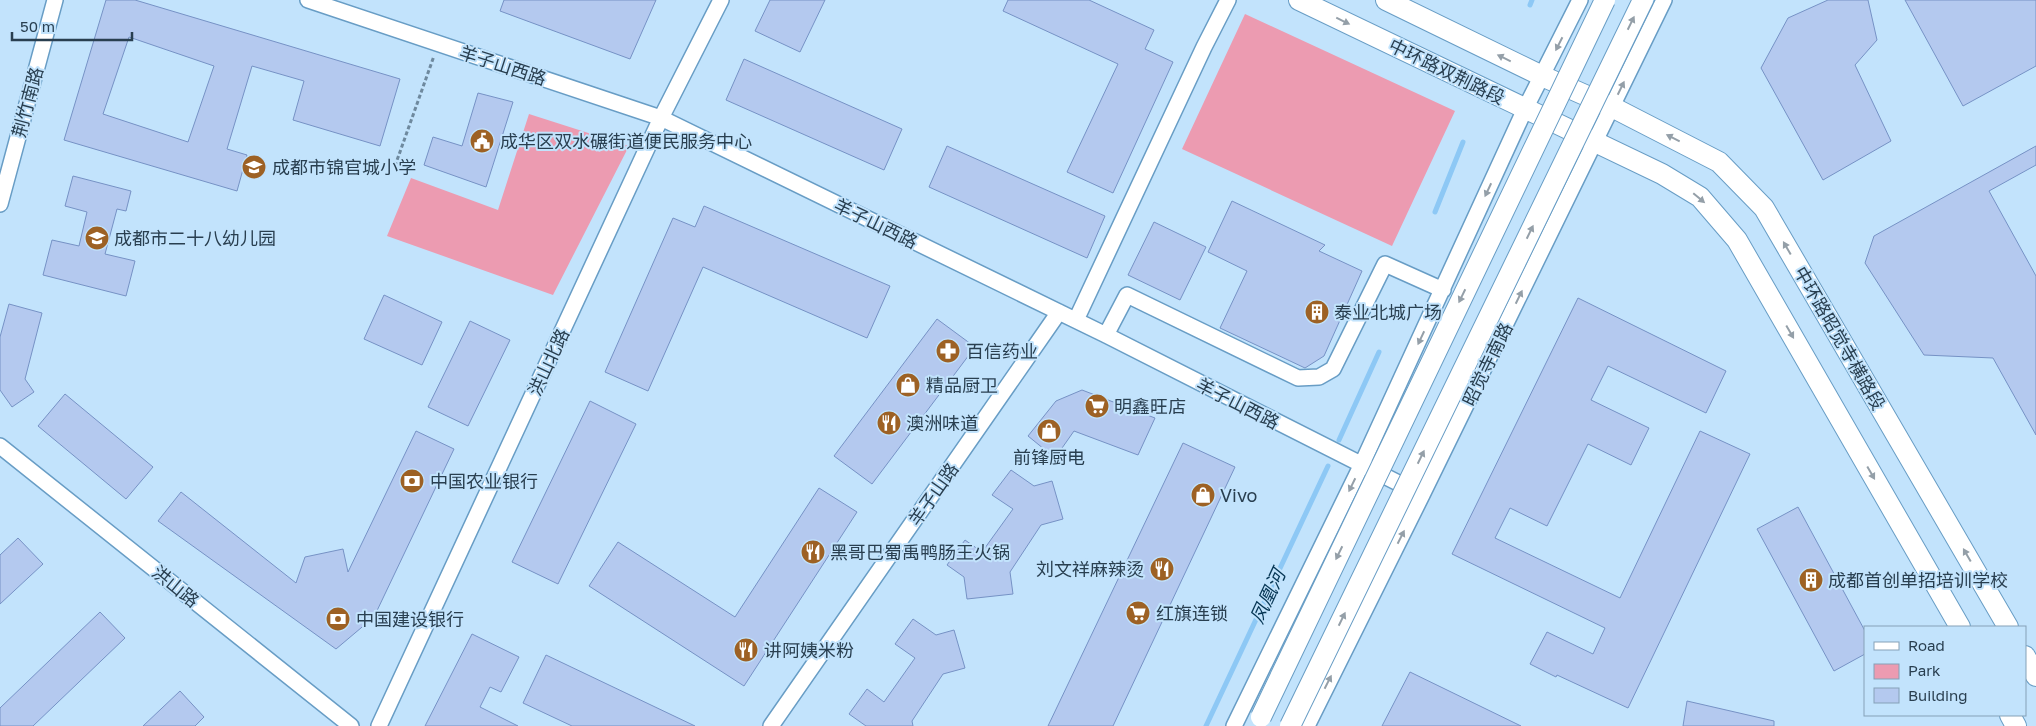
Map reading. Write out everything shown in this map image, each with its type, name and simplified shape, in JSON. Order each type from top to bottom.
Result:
[{"type":"main road","name":"中环路双荆路段","points":[[1300,0],[1525,109],[1596,141]]},
{"type":"main road","name":"中环路双荆路段","points":[[1386,0],[1542,76],[1612,107]]},
{"type":"main road","points":[[1259,721],[1605,0]]},
{"type":"main road","name":"昭觉寺南路","points":[[1290,726],[1642,0]]},
{"type":"main road","name":"中环路昭觉寺横路段","points":[[1612,107],[1719,162],[1764,208],[2007,626]]},
{"type":"main road","points":[[1596,141],[1662,174],[1700,197],[1737,240],[1959,626]]},
{"type":"main road","points":[[2026,658],[2036,676]]},
{"type":"street","name":"荆竹南路","points":[[0,204],[55,0]]},
{"type":"street","name":"羊子山西路","points":[[308,0],[661,118],[1076,320],[1361,466],[1422,495]]},
{"type":"street","name":"洪山北路","points":[[379,726],[661,118],[721,0]]},
{"type":"street","points":[[1076,320],[1204,46],[1228,0]]},
{"type":"street","points":[[1234,726],[1361,466],[1525,109],[1580,0]]},
{"type":"street","name":"昭觉寺南路","points":[[1307,726],[1664,0]]},
{"type":"street","points":[[1106,335],[1128,295],[1298,378],[1318,377],[1333,369],[1385,264],[1443,290]]},
{"type":"street","name":"羊子山路","points":[[772,726],[1059,312]]},
{"type":"street","name":"洪山路","points":[[0,446],[351,726]]},
{"type":"path","points":[[395,166],[438,43]]},
{"type":"green space","points":[[1245,14],[1455,111],[1392,246],[1182,149]]},
{"type":"green space","points":[[529,114],[629,146],[553,295],[387,236],[411,178],[498,210]]},
{"type":"building","points":[[106,0],[135,0],[400,79],[380,146],[293,120],[304,81],[252,66],[227,149],[247,155],[237,191],[64,140]],"holes":[[[129,37],[214,66],[188,142],[103,114]]]},
{"type":"building","points":[[504,0],[656,0],[630,59],[500,11]]},
{"type":"building","points":[[770,0],[825,0],[800,52],[755,31]]},
{"type":"building","points":[[1008,0],[1089,0],[1154,30],[1145,49],[1173,62],[1113,193],[1067,172],[1118,64],[1003,11]]},
{"type":"building","points":[[1828,0],[1868,0],[1877,40],[1855,65],[1891,141],[1823,180],[1761,68],[1788,18]]},
{"type":"building","points":[[1905,0],[2036,0],[2036,66],[1963,106]]},
{"type":"building","points":[[744,59],[902,129],[884,170],[726,100]]},
{"type":"building","name":"成华区双水碾街道便民服务中心","points":[[478,93],[513,102],[486,187],[424,165],[433,137],[462,146]]},
{"type":"building","points":[[947,146],[1105,216],[1087,258],[929,187]]},
{"type":"building","points":[[2036,146],[2036,165],[1989,191],[2036,276],[2036,435],[1993,358],[1924,355],[1865,263],[1874,236]]},
{"type":"building","points":[[73,176],[131,191],[126,211],[117,209],[105,254],[135,261],[126,296],[43,275],[52,240],[79,246],[87,212],[65,206]]},
{"type":"building","points":[[1232,201],[1325,245],[1319,251],[1362,271],[1324,356],[1305,368],[1220,328],[1247,271],[1208,252]]},
{"type":"building","points":[[704,206],[890,286],[867,338],[703,267],[648,391],[605,372],[673,218],[695,227]]},
{"type":"building","points":[[1154,222],[1206,247],[1180,300],[1128,275]]},
{"type":"building","points":[[384,295],[442,322],[422,365],[364,339]]},
{"type":"building","points":[[1578,298],[1726,371],[1706,413],[1608,366],[1591,400],[1649,428],[1631,465],[1588,444],[1547,526],[1510,508],[1495,538],[1620,598],[1700,431],[1750,454],[1628,708],[1530,664],[1547,632],[1593,654],[1605,628],[1452,554]]},
{"type":"building","points":[[9,304],[42,313],[25,379],[34,392],[12,407],[0,390],[0,337]]},
{"type":"building","points":[[937,319],[975,347],[872,484],[834,456]]},
{"type":"building","points":[[470,321],[510,340],[468,426],[428,407]]},
{"type":"building","points":[[1082,390],[1155,418],[1138,455],[1074,431],[1055,458],[1028,436],[1056,401]]},
{"type":"building","points":[[65,394],[153,467],[126,499],[38,426]]},
{"type":"building","points":[[590,401],[636,424],[558,584],[512,562]]},
{"type":"building","points":[[416,431],[454,449],[374,617],[336,649],[158,521],[181,492],[296,583],[305,557],[343,549],[348,572]]},
{"type":"building","points":[[1183,443],[1235,467],[1113,726],[1048,726]]},
{"type":"building","points":[[1011,470],[1034,486],[1052,481],[1063,519],[1041,525],[1010,572],[1013,594],[967,599],[964,577],[947,565],[965,540],[982,552],[1013,509],[992,495]]},
{"type":"building","points":[[819,488],[857,512],[744,686],[589,586],[618,542],[735,617]]},
{"type":"building","name":"成都首创单招培训学校","points":[[1798,507],[1864,629],[1864,655],[1834,671],[1757,529]]},
{"type":"building","points":[[18,538],[43,564],[0,604],[0,555]]},
{"type":"building","points":[[100,612],[125,638],[33,726],[0,726],[0,708]]},
{"type":"building","points":[[913,619],[936,635],[954,630],[965,668],[943,674],[912,721],[913,726],[866,726],[849,714],[867,689],[884,702],[915,658],[895,644]]},
{"type":"building","points":[[472,634],[519,657],[501,692],[490,687],[480,707],[518,726],[425,726]]},
{"type":"building","points":[[546,655],[695,726],[572,726],[523,703]]},
{"type":"building","points":[[1410,672],[1521,726],[1382,726]]},
{"type":"building","points":[[180,691],[204,717],[195,726],[143,726]]},
{"type":"building","points":[[1687,701],[1774,721],[1774,726],[1683,726]]},
{"type":"waterway","name":"凤凰河","points":[[1530,5],[1532,0]]},
{"type":"waterway","name":"凤凰河","points":[[1435,212],[1463,142]]},
{"type":"waterway","name":"凤凰河","points":[[1339,440],[1379,352]]},
{"type":"waterway","name":"凤凰河","points":[[1206,726],[1328,466]]},
{"type":"place","name":"成华区双水碾街道便民服务中心","points":[[482,141]]},
{"type":"place","name":"成都市锦官城小学","points":[[254,167]]},
{"type":"place","name":"成都市二十八幼儿园","points":[[97,238]]},
{"type":"place","name":"泰业北城广场","points":[[1317,312]]},
{"type":"place","name":"百信药业","points":[[948,351]]},
{"type":"place","name":"精品厨卫","points":[[908,385]]},
{"type":"place","name":"明鑫旺店","points":[[1097,406]]},
{"type":"place","name":"澳洲味道","points":[[889,423]]},
{"type":"place","name":"前锋厨电","points":[[1049,431]]},
{"type":"place","name":"中国农业银行","points":[[412,481]]},
{"type":"place","name":"Vivo","points":[[1203,495]]},
{"type":"place","name":"黑哥巴蜀禹鸭肠王火锅","points":[[813,552]]},
{"type":"place","name":"刘文祥麻辣烫","points":[[1162,569]]},
{"type":"place","name":"成都首创单招培训学校","points":[[1811,580]]},
{"type":"place","name":"红旗连锁","points":[[1138,613]]},
{"type":"place","name":"中国建设银行","points":[[338,619]]},
{"type":"place","name":"讲阿姨米粉","points":[[746,650]]}]
